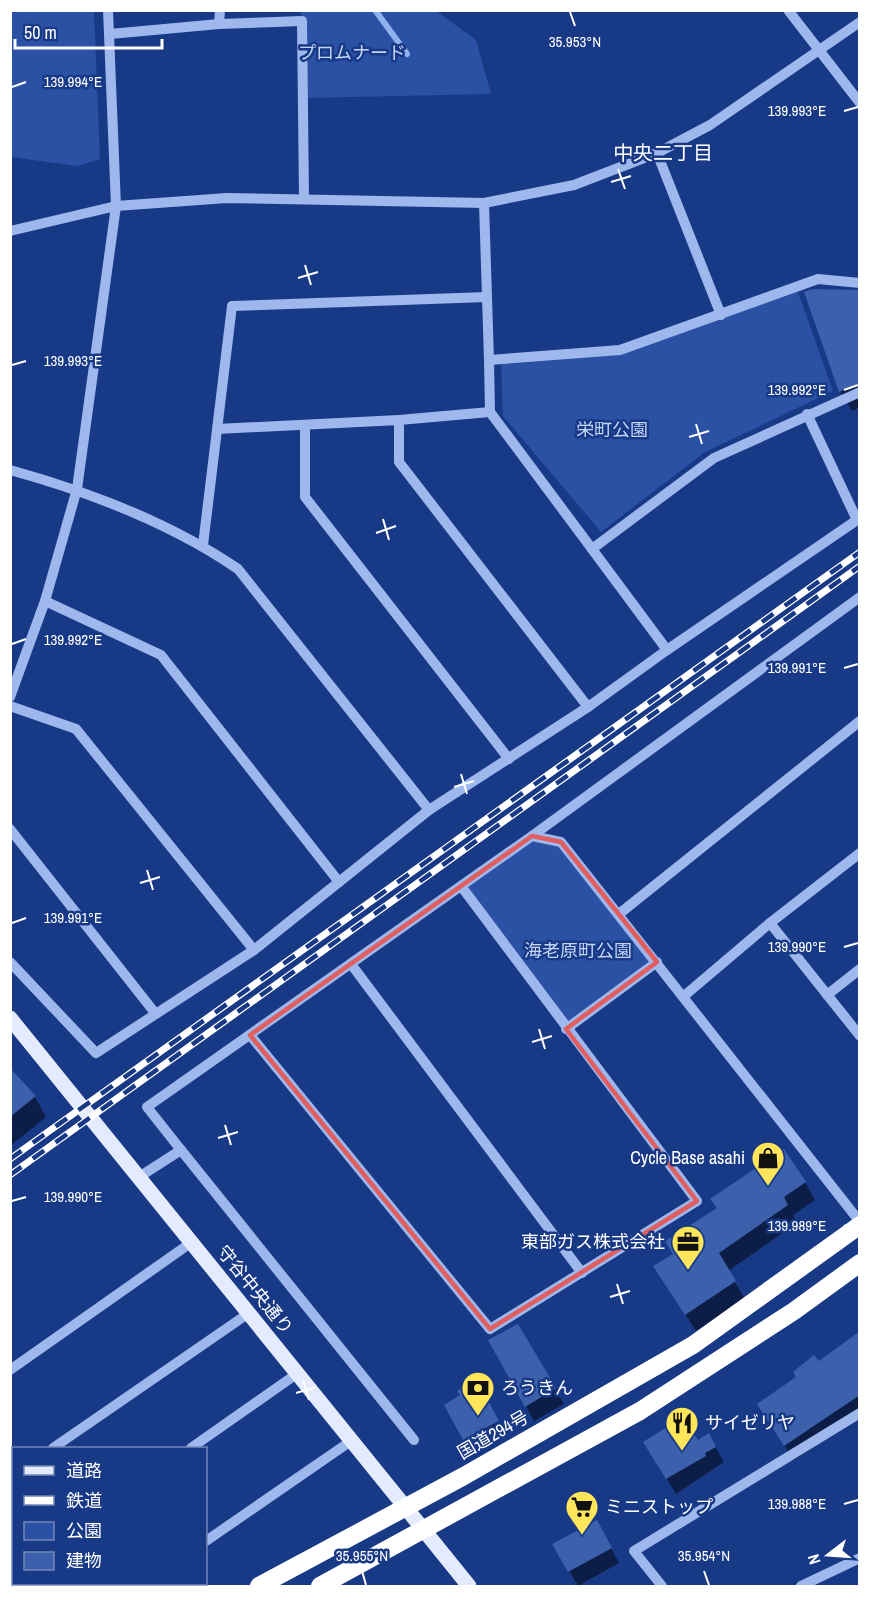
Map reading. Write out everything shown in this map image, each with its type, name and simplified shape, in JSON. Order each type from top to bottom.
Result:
[{"type":"highway","name":"国道294号","points":[[259,1587],[406,1508],[693,1344],[860,1224]]},
{"type":"highway","points":[[320,1587],[640,1411],[794,1311],[860,1263]]},
{"type":"main road","name":"守谷中央通り","points":[[10,1018],[469,1587]]},
{"type":"street","points":[[10,697],[45,601],[77,489],[116,206],[108,10]]},
{"type":"street","points":[[219,24],[220,10]]},
{"type":"street","points":[[788,10],[860,103]]},
{"type":"street","points":[[110,34],[219,24],[302,21],[304,199]]},
{"type":"street","points":[[10,231],[116,206],[227,198],[484,203],[574,184],[657,153],[710,126],[860,22]]},
{"type":"street","points":[[657,153],[721,315]]},
{"type":"street","points":[[484,203],[490,412],[667,650]]},
{"type":"street","points":[[489,360],[620,350],[818,279],[860,283]]},
{"type":"street","points":[[203,545],[232,306],[487,297]]},
{"type":"street","points":[[592,549],[714,458],[860,392]]},
{"type":"street","points":[[217,429],[399,420],[490,412]]},
{"type":"street","points":[[10,962],[96,1053],[254,950],[429,810],[588,707],[857,520],[807,414]]},
{"type":"street","points":[[399,420],[399,462],[588,707]]},
{"type":"street","points":[[304,425],[305,497],[509,759]]},
{"type":"street","points":[[10,470],[77,489],[203,545],[238,569],[429,810]]},
{"type":"street","points":[[414,1440],[147,1107],[532,836],[860,597]]},
{"type":"street","points":[[45,601],[161,655],[339,882]]},
{"type":"street","points":[[10,706],[76,729],[254,950]]},
{"type":"street","points":[[619,914],[860,721]]},
{"type":"street","points":[[10,828],[155,1013]]},
{"type":"street","points":[[532,836],[561,842],[684,996],[860,1224]]},
{"type":"street","points":[[684,996],[770,923],[860,853]]},
{"type":"street","points":[[250,1035],[490,1329],[697,1202],[461,886]]},
{"type":"street","points":[[770,923],[860,1036]]},
{"type":"street","points":[[566,1029],[657,962]]},
{"type":"street","points":[[351,964],[582,1273]]},
{"type":"street","points":[[827,995],[860,969]]},
{"type":"street","points":[[139,1177],[181,1150]]},
{"type":"street","points":[[10,1370],[192,1242]]},
{"type":"street","points":[[56,1447],[249,1313]]},
{"type":"street","points":[[194,1447],[298,1373]]},
{"type":"street","points":[[662,1587],[634,1551],[860,1413]]},
{"type":"street","points":[[207,1540],[351,1441]]},
{"type":"street","points":[[801,1587],[860,1558]]},
{"type":"highlighted area","points":[[532,836],[561,842],[657,962],[566,1029],[697,1201],[490,1329],[250,1035]]},
{"type":"green space","points":[[11,10],[94,11],[100,159],[77,166],[11,157]]},
{"type":"green space","name":"プロムナード","points":[[301,11],[436,11],[476,40],[491,94],[303,98]]},
{"type":"green space","name":"栄町公園","points":[[798,292],[833,391],[705,452],[601,532],[503,416],[501,363],[622,353]]},
{"type":"green space","name":"海老原町公園","points":[[532,836],[561,842],[657,962],[566,1029],[461,886]]},
{"type":"building","points":[[813,289],[860,290],[860,383],[839,392],[804,292]]},
{"type":"building","points":[[10,1068],[36,1096],[10,1117]]},
{"type":"building","points":[[784,1149],[806,1182],[784,1197],[788,1205],[719,1253],[736,1281],[685,1315],[653,1266],[673,1254],[665,1241],[717,1208],[710,1199]]},
{"type":"building","points":[[518,1324],[556,1388],[525,1407],[488,1340]]},
{"type":"building","points":[[860,1331],[860,1395],[784,1446],[757,1404],[796,1377],[793,1372],[814,1355],[819,1361]]},
{"type":"building","points":[[477,1380],[499,1421],[463,1440],[444,1405],[460,1395],[457,1391]]},
{"type":"building","points":[[683,1417],[698,1440],[709,1433],[716,1447],[705,1453],[706,1456],[666,1479],[643,1442]]},
{"type":"building","points":[[597,1520],[612,1548],[568,1572],[552,1544]]},
{"type":"waterway","points":[[375,10],[407,54]]},
{"type":"railway","points":[[10,1159],[860,552]]},
{"type":"railway","points":[[10,1175],[860,566]]},
{"type":"place","name":"Cycle Base asahi","points":[[768,1187]]},
{"type":"place","name":"東部ガス株式会社","points":[[688,1271]]},
{"type":"place","name":"ろうきん","points":[[478,1417]]},
{"type":"place","name":"サイゼリヤ","points":[[682,1452]]},
{"type":"place","name":"ミニストップ","points":[[582,1536]]},
{"type":"district","name":"中央二丁目","points":[[663,153]]}]
